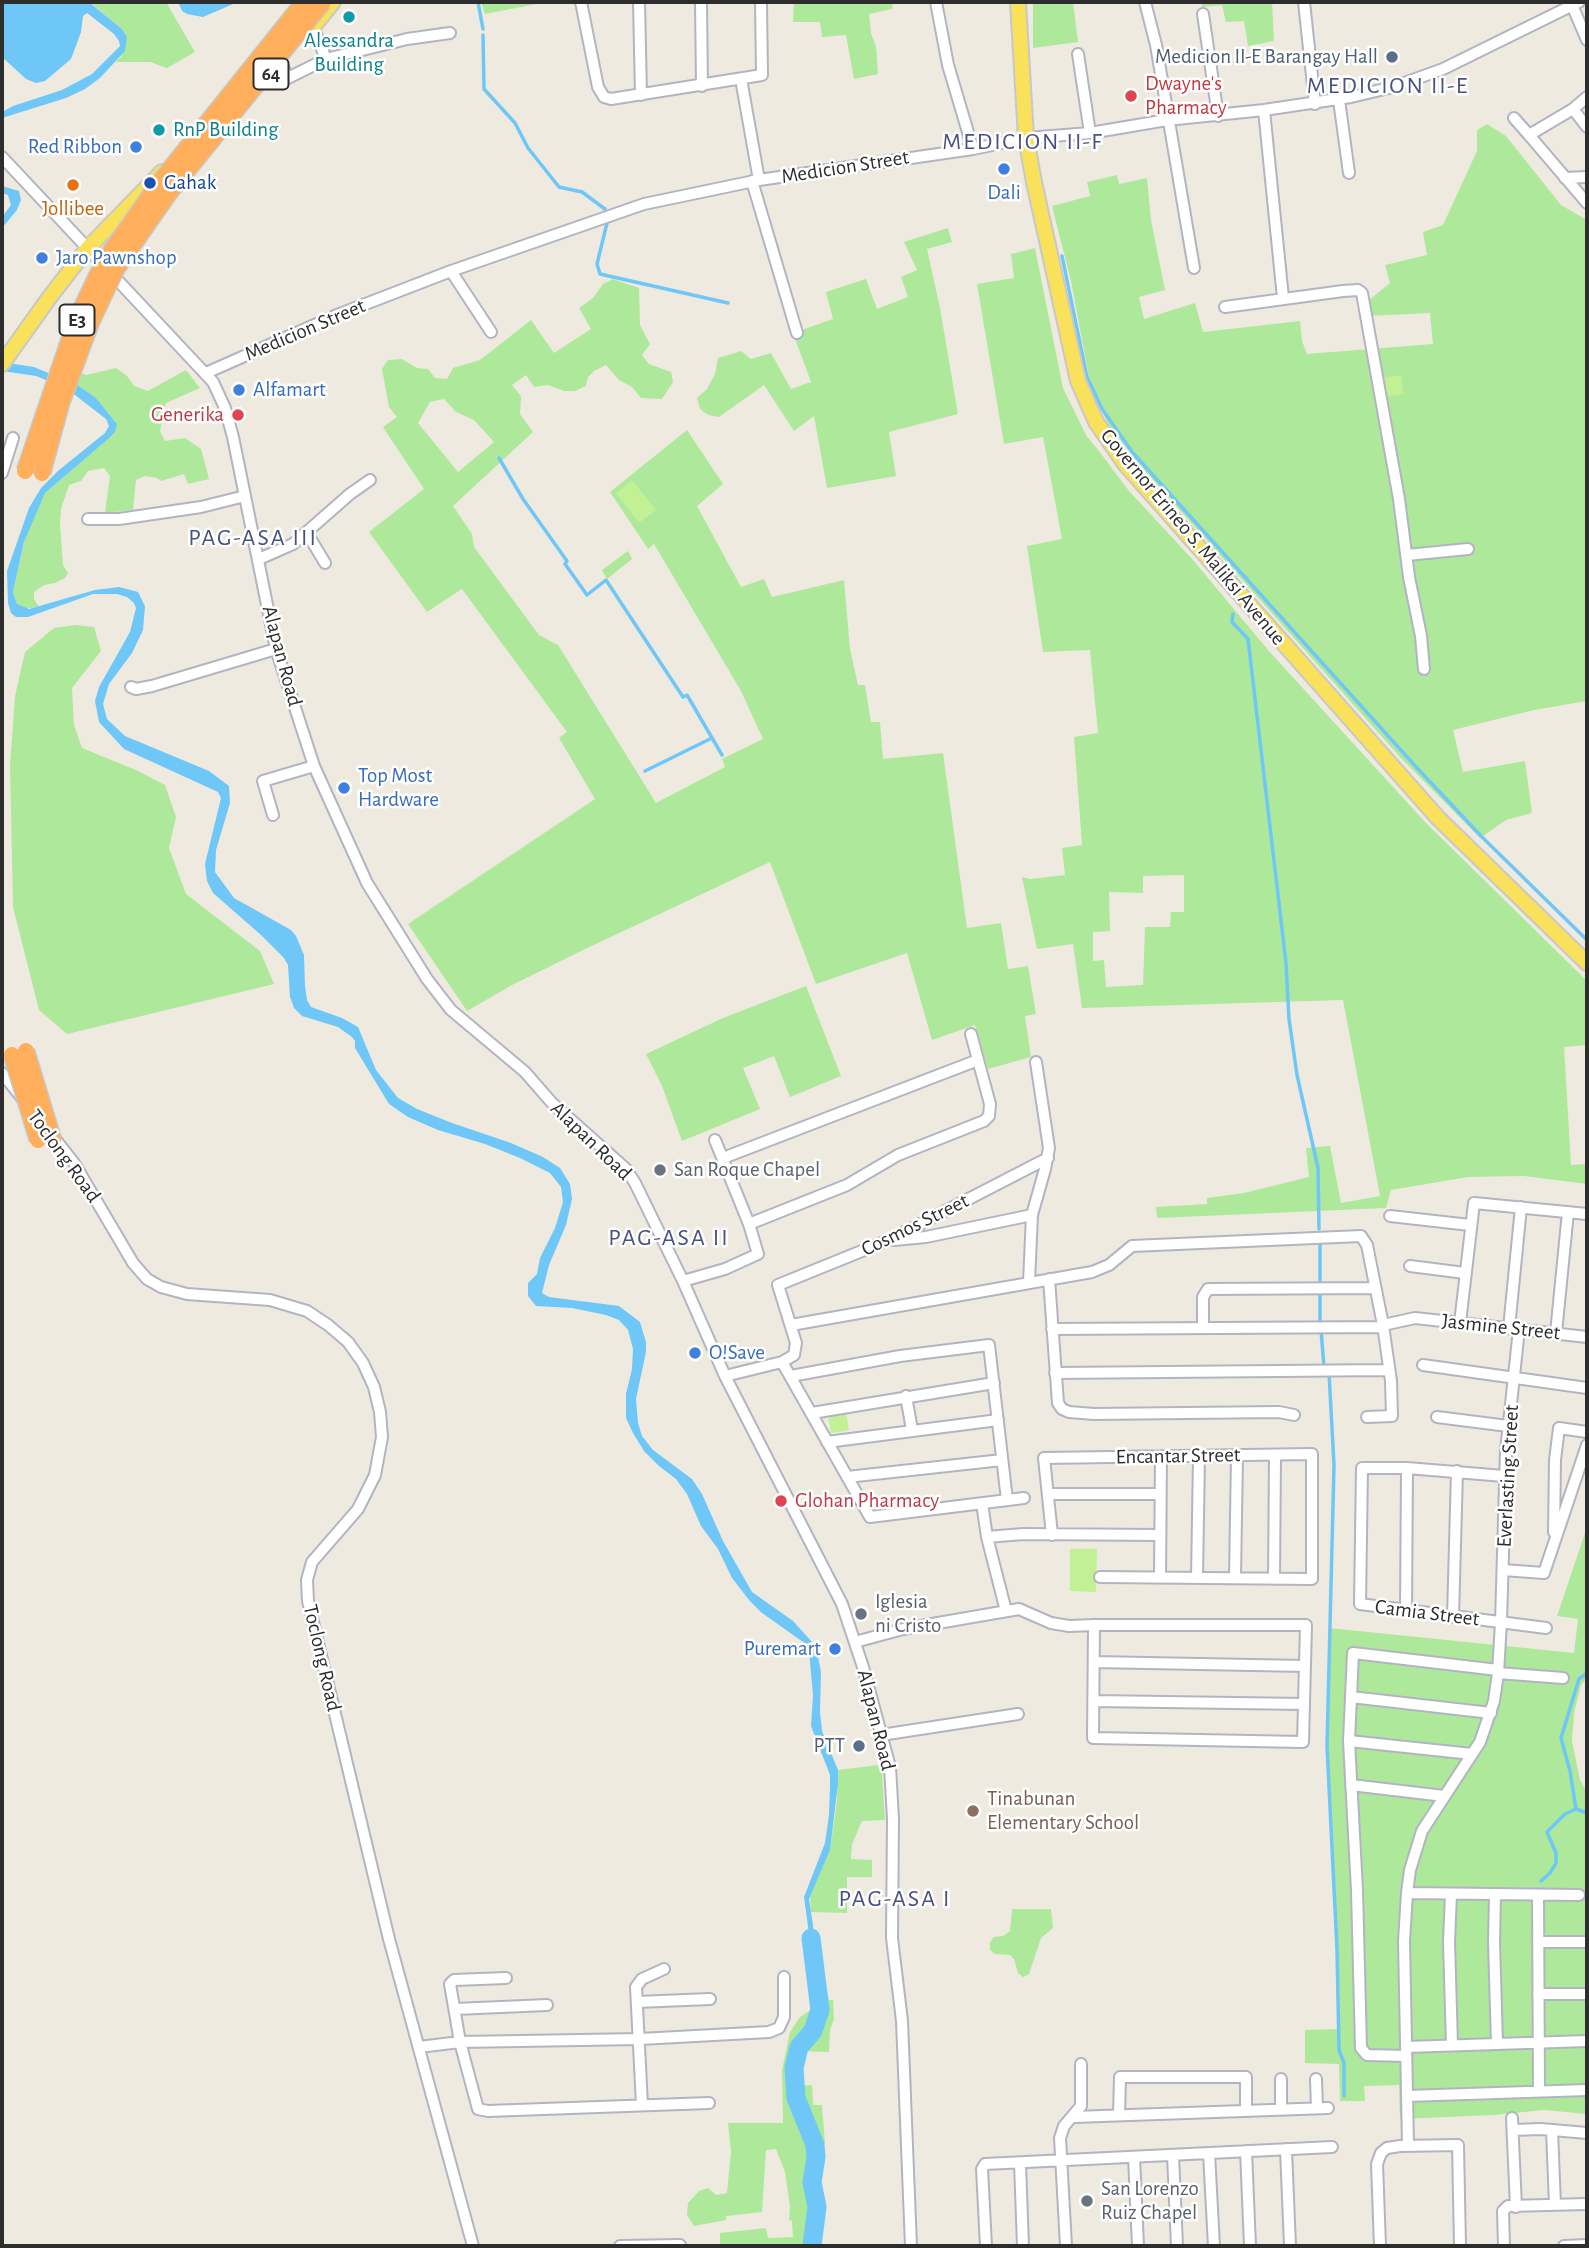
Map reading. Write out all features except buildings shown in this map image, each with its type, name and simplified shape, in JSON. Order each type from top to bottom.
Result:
[{"type":"highway","name":"E3","points":[[25,471],[78,317],[105,260],[159,183],[304,2]]},
{"type":"highway","name":"E3","points":[[42,473],[61,403],[91,322],[116,269],[169,193],[323,2]]},
{"type":"highway","points":[[19,1053],[46,1140]]},
{"type":"main road","name":"64","points":[[200,136],[211,112],[304,2]]},
{"type":"main road","name":"64","points":[[5,359],[88,249],[131,202],[200,136],[223,126],[333,2]]},
{"type":"main road","name":"Governor Erineo S. Maliksi Avenue","points":[[1018,2],[1026,138],[1078,381],[1103,433],[1125,464],[1438,818],[1587,963]]},
{"type":"street","points":[[582,2],[597,87],[601,95],[611,99],[762,75],[761,2]]},
{"type":"street","points":[[639,2],[641,95]]},
{"type":"street","points":[[701,2],[702,86]]},
{"type":"street","points":[[936,2],[948,65],[973,149]]},
{"type":"street","points":[[1145,2],[1160,70],[1195,268]]},
{"type":"street","points":[[1304,2],[1315,104]]},
{"type":"street","points":[[1575,4],[1587,40]]},
{"type":"street","name":"Medicion Street","points":[[205,373],[451,271],[633,207],[755,181],[973,149],[1026,138],[1090,133],[1167,120],[1339,100],[1393,87],[1443,69],[1575,4]]},
{"type":"street","points":[[1203,14],[1218,116]]},
{"type":"street","points":[[313,27],[326,60]]},
{"type":"street","points":[[281,63],[288,78],[326,60],[407,39],[450,33]]},
{"type":"street","points":[[1078,54],[1090,133]]},
{"type":"street","points":[[741,79],[755,181],[797,334]]},
{"type":"street","points":[[1529,135],[1573,109],[1587,97]]},
{"type":"street","points":[[1339,100],[1349,173]]},
{"type":"street","points":[[1573,109],[1587,127]]},
{"type":"street","points":[[1264,110],[1283,298]]},
{"type":"street","points":[[1514,118],[1587,202]]},
{"type":"street","name":"Alapan Road","points":[[2,156],[213,382],[225,408],[276,649],[314,766],[367,883],[440,998],[462,1021],[525,1072],[552,1103],[626,1170],[646,1202],[725,1376],[842,1604],[890,1764],[892,1938],[902,2034],[911,2246]]},
{"type":"street","points":[[1565,178],[1587,177]]},
{"type":"street","points":[[451,271],[491,332]]},
{"type":"street","points":[[1225,307],[1343,290],[1357,290],[1362,293],[1399,499],[1424,669]]},
{"type":"street","points":[[2,450],[13,439],[2,473]]},
{"type":"street","points":[[259,559],[293,544],[370,480]]},
{"type":"street","points":[[88,519],[119,519],[201,507],[245,496]]},
{"type":"street","points":[[307,533],[325,563]]},
{"type":"street","points":[[1407,555],[1468,549]]},
{"type":"street","points":[[131,687],[152,687],[276,649]]},
{"type":"street","points":[[273,815],[263,781],[314,766]]},
{"type":"street","points":[[749,1224],[847,1185],[898,1155],[984,1121],[991,1110],[971,1034]]},
{"type":"street","points":[[723,1158],[978,1060]]},
{"type":"street","points":[[1030,1282],[1032,1215],[1048,1158],[1036,1062]]},
{"type":"street","name":"Toclong Road","points":[[2,1073],[74,1163],[134,1263],[147,1279],[161,1287],[187,1294],[270,1300],[294,1306],[318,1317],[338,1333],[356,1353],[369,1374],[381,1424],[381,1450],[375,1475],[358,1508],[312,1562],[307,1580],[307,1601],[389,1939],[473,2246]]},
{"type":"street","points":[[683,1281],[725,1269],[758,1254],[749,1224],[715,1140]]},
{"type":"street","name":"Cosmos Street","points":[[791,1325],[778,1286],[889,1240],[1048,1158]]},
{"type":"street","points":[[1460,1323],[1474,1203],[1587,1214]]},
{"type":"street","name":"Everlasting Street","points":[[1408,2146],[1404,1941],[1410,1870],[1422,1831],[1480,1742],[1491,1713],[1498,1672],[1504,1476],[1514,1378],[1521,1207]]},
{"type":"street","points":[[1556,1333],[1568,1212]]},
{"type":"street","points":[[889,1240],[918,1238],[1032,1215]]},
{"type":"street","points":[[1390,1216],[1470,1225]]},
{"type":"street","points":[[725,1376],[790,1359],[796,1350],[791,1325],[1101,1269],[1125,1250],[1141,1245],[1356,1235],[1365,1240],[1390,1370],[1392,1416],[1367,1417]]},
{"type":"street","points":[[1410,1266],[1465,1273]]},
{"type":"street","points":[[1049,1279],[1055,1373],[1058,1403],[1062,1409],[1069,1412],[1135,1415],[1279,1412],[1294,1415]]},
{"type":"street","points":[[1203,1327],[1203,1297],[1208,1289],[1375,1288]]},
{"type":"street","name":"Jasmine Street","points":[[1052,1329],[1383,1326],[1415,1318],[1587,1336]]},
{"type":"street","points":[[791,1376],[900,1356],[989,1345],[1007,1500]]},
{"type":"street","points":[[782,1362],[870,1517],[1024,1498]]},
{"type":"street","points":[[1423,1365],[1587,1388]]},
{"type":"street","points":[[1055,1373],[1390,1370]]},
{"type":"street","points":[[811,1413],[994,1383]]},
{"type":"street","points":[[906,1396],[912,1430]]},
{"type":"street","points":[[1437,1417],[1508,1426]]},
{"type":"street","points":[[827,1442],[998,1420]]},
{"type":"street","points":[[1554,1542],[1555,1460],[1559,1428],[1587,1432]]},
{"type":"street","points":[[1503,1570],[1544,1573],[1587,1446]]},
{"type":"street","name":"Encantar Street","points":[[1048,1494],[1044,1458],[1312,1454],[1312,1579],[1274,1578]]},
{"type":"street","points":[[1235,1578],[1237,1455]]},
{"type":"street","points":[[1100,1577],[1274,1578],[1275,1455]]},
{"type":"street","points":[[1160,1577],[1161,1456]]},
{"type":"street","points":[[1197,1578],[1199,1456]]},
{"type":"street","points":[[846,1477],[1002,1460]]},
{"type":"street","name":"Camia Street","points":[[1406,1468],[1362,1468],[1360,1604],[1546,1628]]},
{"type":"street","points":[[1406,1611],[1406,1468],[1504,1476]]},
{"type":"street","points":[[1452,1617],[1457,1471]]},
{"type":"street","points":[[1052,1535],[1048,1494],[1160,1494]]},
{"type":"street","points":[[982,1503],[987,1537],[1006,1611]]},
{"type":"street","points":[[987,1537],[1160,1535]]},
{"type":"street","points":[[855,1642],[903,1629],[1006,1611],[1026,1611],[1060,1625],[1094,1625],[1306,1625],[1303,1742],[1093,1738],[1094,1625]]},
{"type":"street","points":[[1563,1678],[1353,1653],[1349,1741],[1357,1890],[1361,2048],[1367,2055],[1452,2045],[1587,2041]]},
{"type":"street","points":[[1094,1662],[1305,1665]]},
{"type":"street","points":[[1351,1697],[1491,1713]]},
{"type":"street","points":[[1094,1700],[1304,1704]]},
{"type":"street","points":[[881,1735],[1018,1714]]},
{"type":"street","points":[[1349,1741],[1472,1754]]},
{"type":"street","points":[[1351,1785],[1444,1796]]},
{"type":"street","points":[[1406,1894],[1579,1895]]},
{"type":"street","points":[[1451,1894],[1449,1942],[1452,2045]]},
{"type":"street","points":[[1495,1894],[1497,2044]]},
{"type":"street","points":[[1538,1895],[1539,2090]]},
{"type":"street","points":[[1538,1942],[1587,1942]]},
{"type":"street","points":[[642,2105],[636,1987],[642,1979],[664,1969]]},
{"type":"street","points":[[419,2047],[460,2042],[640,2039],[769,2032],[779,2028],[784,2017],[784,1977]]},
{"type":"street","points":[[506,1978],[451,1981],[460,2042],[476,2107],[482,2111],[709,2104]]},
{"type":"street","points":[[1538,1994],[1587,1994]]},
{"type":"street","points":[[637,2002],[710,1999]]},
{"type":"street","points":[[455,2009],[547,2005]]},
{"type":"street","points":[[1066,2246],[1062,2132],[1074,2117],[1082,2100],[1082,2064]]},
{"type":"street","points":[[453,2067],[467,2067]]},
{"type":"street","points":[[1119,2115],[1120,2077],[1246,2077],[1246,2111]]},
{"type":"street","points":[[1281,2079],[1282,2110]]},
{"type":"street","points":[[1074,2117],[1322,2108],[1316,2079]]},
{"type":"street","points":[[1407,2096],[1587,2090]]},
{"type":"street","points":[[1512,2118],[1516,2207]]},
{"type":"street","points":[[1513,2130],[1587,2133]]},
{"type":"street","points":[[1552,2130],[1555,2205]]},
{"type":"street","points":[[1380,2246],[1377,2164],[1381,2153],[1387,2148],[1458,2145],[1461,2246]]},
{"type":"street","points":[[986,2246],[982,2169],[985,2164],[1332,2147]]},
{"type":"street","points":[[1286,2149],[1290,2246]]},
{"type":"street","points":[[1246,2151],[1250,2246]]},
{"type":"street","points":[[1209,2153],[1214,2246]]},
{"type":"street","points":[[1173,2155],[1177,2246]]},
{"type":"street","points":[[1134,2157],[1138,2246]]},
{"type":"street","points":[[1020,2163],[1023,2246]]},
{"type":"street","points":[[1504,2246],[1503,2211],[1508,2206],[1587,2204]]},
{"type":"street","points":[[620,2246],[680,2245]]},
{"type":"street","points":[[1564,2246],[1587,2245]]},
{"type":"green space","points":[[90,2],[166,2],[195,52],[167,68],[150,62],[115,62],[121,57],[127,37],[122,29]]},
{"type":"green space","points":[[481,2],[547,2],[485,14]]},
{"type":"green space","points":[[794,2],[893,2],[892,9],[869,14],[878,74],[854,79],[846,35],[822,37],[820,22],[793,22]]},
{"type":"green space","points":[[1033,2],[1073,2],[1078,42],[1033,48]]},
{"type":"green space","points":[[1201,2],[1272,2],[1274,41],[1248,46],[1244,21],[1226,22],[1222,5],[1202,7]]},
{"type":"green space","points":[[1487,124],[1506,136],[1561,205],[1587,220],[1587,701],[1534,710],[1453,730],[1463,772],[1525,761],[1532,813],[1506,820],[1480,838],[1400,757],[1137,462],[1108,424],[1091,388],[1071,281],[1052,206],[1090,196],[1087,182],[1117,175],[1119,184],[1147,178],[1151,220],[1165,290],[1139,297],[1144,319],[1195,303],[1203,332],[1300,321],[1302,341],[1307,354],[1433,344],[1430,313],[1368,316],[1368,301],[1390,283],[1385,265],[1427,255],[1423,232],[1443,225],[1477,151],[1477,130]]},
{"type":"green space","points":[[948,228],[952,242],[927,249],[958,414],[889,432],[896,476],[827,488],[814,416],[794,431],[764,385],[719,417],[708,415],[700,409],[697,398],[707,389],[715,374],[718,358],[741,351],[751,359],[771,353],[791,389],[811,382],[793,333],[833,319],[826,292],[866,279],[877,309],[908,297],[901,277],[917,270],[904,242]]},
{"type":"green space","points":[[1035,248],[1063,388],[1086,435],[1129,491],[1193,560],[1268,650],[1425,822],[1587,981],[1587,1045],[1564,1047],[1571,1165],[1587,1164],[1587,1184],[1524,1176],[1468,1177],[1391,1190],[1386,1208],[1157,1218],[1156,1207],[1207,1204],[1207,1198],[1244,1193],[1309,1177],[1306,1148],[1330,1146],[1341,1203],[1380,1196],[1343,1000],[1082,1008],[1073,944],[1037,949],[1022,877],[1030,879],[1065,875],[1062,848],[1082,845],[1074,737],[1098,733],[1090,650],[1043,652],[1027,546],[1062,539],[1043,437],[1004,444],[977,284],[1014,278],[1011,254]],"holes":[[[1184,875],[1184,912],[1171,912],[1170,927],[1145,927],[1143,985],[1106,987],[1104,960],[1093,961],[1093,932],[1110,931],[1109,892],[1143,893],[1143,876]]]},
{"type":"green space","points":[[613,279],[639,288],[640,325],[650,344],[642,355],[649,364],[671,372],[673,382],[662,399],[641,398],[606,365],[588,377],[586,386],[575,391],[564,391],[548,385],[534,387],[526,375],[512,385],[521,396],[520,414],[533,432],[453,506],[472,534],[474,547],[539,635],[558,645],[656,803],[725,767],[722,759],[763,739],[741,691],[654,544],[648,549],[610,492],[687,430],[723,484],[697,506],[741,587],[764,579],[772,597],[844,580],[850,649],[858,685],[865,685],[871,722],[880,722],[883,759],[943,753],[967,928],[1001,923],[1008,969],[1028,966],[1036,1014],[1025,1016],[1031,1057],[988,1069],[975,1025],[932,1040],[907,953],[816,984],[770,862],[581,951],[467,1011],[408,924],[595,799],[559,738],[567,732],[462,589],[427,612],[369,532],[424,489],[383,427],[397,417],[389,407],[382,369],[388,360],[402,359],[417,368],[428,369],[435,378],[447,379],[453,368],[480,360],[531,320],[554,353],[591,329],[579,308],[593,298],[603,284]],"holes":[[[444,399],[456,412],[474,420],[494,442],[458,472],[418,423],[430,402]]]},
{"type":"green space","points":[[116,368],[127,376],[134,386],[148,391],[186,370],[200,388],[166,403],[160,431],[165,441],[185,438],[201,449],[209,479],[188,484],[184,474],[161,481],[145,476],[136,480],[133,510],[105,513],[110,476],[104,468],[88,471],[81,481],[69,485],[61,509],[63,565],[68,573],[65,578],[44,585],[34,592],[34,599],[39,607],[23,609],[17,604],[13,592],[27,530],[45,493],[107,440],[117,424],[96,398],[65,379],[74,371],[86,375]]},
{"type":"green space","points":[[1401,375],[1404,394],[1386,397],[1383,378]]},
{"type":"green space","points":[[632,480],[656,510],[639,523],[616,493]]},
{"type":"green space","points":[[628,551],[632,559],[607,579],[602,570]]},
{"type":"green space","points":[[76,625],[94,627],[101,651],[72,688],[74,725],[82,748],[165,785],[176,817],[169,848],[186,894],[260,951],[274,984],[67,1034],[39,1010],[13,907],[10,765],[15,696],[25,652],[54,628]]},
{"type":"green space","points":[[806,986],[841,1076],[790,1097],[774,1056],[743,1068],[760,1109],[682,1141],[662,1086],[646,1054],[723,1018]]},
{"type":"green space","points":[[846,1412],[849,1430],[831,1433],[828,1415]]},
{"type":"green space","points":[[1587,1527],[1587,1678],[1581,1685],[1574,1713],[1572,1741],[1580,1780],[1587,1792],[1587,2114],[1544,2110],[1400,2119],[1399,2085],[1364,2086],[1365,2101],[1340,2101],[1339,2064],[1305,2063],[1305,2030],[1339,2029],[1327,1746],[1329,1628],[1574,1653],[1578,1619],[1557,1616]]},
{"type":"green space","points":[[1070,1549],[1097,1549],[1096,1592],[1070,1591]]},
{"type":"green space","points":[[886,1764],[882,1776],[885,1820],[862,1821],[852,1844],[851,1859],[872,1860],[872,1877],[847,1877],[847,1913],[811,1912],[810,1895],[830,1850],[838,1770]]},
{"type":"green space","points":[[1012,1909],[1051,1909],[1053,1928],[1041,1938],[1029,1974],[1023,1977],[1018,1973],[1010,1955],[995,1954],[990,1950],[990,1942],[994,1937],[1003,1936],[1010,1931]]},
{"type":"green space","points":[[823,1976],[829,2000],[833,2000],[834,2019],[830,2030],[829,2052],[800,2051],[797,2086],[812,2085],[813,2105],[822,2105],[825,2144],[812,2147],[814,2166],[810,2186],[822,2186],[823,2231],[817,2233],[814,2246],[720,2246],[720,2233],[766,2228],[768,2238],[793,2237],[785,2172],[776,2149],[766,2150],[762,2212],[726,2216],[726,2220],[694,2226],[687,2215],[688,2203],[699,2191],[708,2188],[716,2195],[727,2193],[731,2152],[728,2123],[783,2123],[782,2070],[790,2032],[800,2017],[815,2007],[813,1986],[807,1977]]},
{"type":"water","points":[[2,2],[89,2],[122,29],[127,37],[125,51],[100,78],[85,89],[66,98],[2,118],[2,112],[13,106],[62,90],[92,74],[120,46],[114,34],[87,13],[83,16],[81,32],[71,59],[45,81],[36,83],[26,79],[2,57]]},
{"type":"water","points":[[178,2],[238,2],[203,17],[182,11]]},
{"type":"water","points":[[2,186],[19,191],[21,200],[17,210],[2,228],[2,217],[11,205],[8,195],[2,193]]},
{"type":"water","points":[[2,362],[34,367],[77,385],[96,398],[117,424],[115,432],[107,440],[45,493],[24,542],[13,592],[17,604],[29,609],[95,590],[119,587],[138,592],[145,606],[143,630],[132,653],[109,684],[103,704],[107,719],[125,736],[209,771],[229,786],[230,803],[216,850],[215,872],[234,898],[291,930],[296,936],[304,955],[305,986],[311,1007],[358,1027],[376,1070],[398,1098],[452,1123],[511,1143],[560,1168],[570,1184],[572,1199],[566,1225],[549,1265],[542,1293],[549,1297],[619,1306],[640,1322],[646,1342],[636,1399],[642,1436],[653,1450],[692,1479],[752,1592],[793,1621],[812,1642],[821,1672],[822,1731],[838,1770],[830,1850],[809,1899],[813,1925],[813,1963],[804,1897],[825,1843],[830,1775],[811,1726],[813,1695],[809,1652],[803,1642],[762,1613],[749,1600],[732,1578],[718,1549],[701,1526],[687,1494],[676,1479],[644,1451],[633,1433],[626,1418],[626,1394],[633,1349],[628,1330],[619,1320],[606,1315],[572,1308],[536,1306],[528,1296],[528,1283],[537,1274],[540,1258],[555,1228],[563,1202],[561,1187],[550,1173],[520,1158],[438,1130],[408,1117],[389,1104],[355,1048],[352,1037],[338,1027],[302,1016],[294,1008],[290,997],[288,965],[284,958],[213,893],[207,881],[205,864],[221,798],[218,792],[124,749],[99,722],[95,701],[99,687],[130,632],[136,608],[134,603],[117,594],[93,594],[28,617],[16,617],[11,613],[7,571],[29,508],[41,488],[105,433],[109,426],[106,419],[66,388],[36,376],[2,371]]},
{"type":"waterway","points":[[478,2],[483,29]]},
{"type":"waterway","points":[[483,35],[484,89],[515,123],[528,148],[559,187],[582,192],[605,209]]},
{"type":"waterway","points":[[607,223],[597,264],[600,274],[728,303]]},
{"type":"waterway","points":[[1062,256],[1087,377],[1102,409],[1133,453],[1417,768],[1482,837],[1587,940]]},
{"type":"waterway","points":[[499,458],[587,595],[606,580],[683,697],[687,695],[722,755]]},
{"type":"waterway","points":[[1233,614],[1232,622],[1248,639],[1286,963],[1289,1019],[1297,1075],[1318,1168],[1319,1229]]},
{"type":"waterway","points":[[645,771],[712,738]]},
{"type":"waterway","points":[[1320,1240],[1320,1283]]},
{"type":"waterway","points":[[1320,1290],[1320,1324]]},
{"type":"waterway","points":[[1321,1330],[1324,1367]]},
{"type":"waterway","points":[[1329,1373],[1334,1465],[1327,1746],[1339,2050],[1344,2063],[1344,2096]]},
{"type":"waterway","points":[[1587,1673],[1579,1679],[1561,1738],[1576,1809],[1587,1813]]},
{"type":"waterway","points":[[1541,1881],[1556,1863],[1556,1853],[1547,1832],[1565,1814],[1576,1809]]},
{"type":"waterway","points":[[811,1938],[820,2010],[813,2031],[799,2047],[794,2068],[796,2098],[815,2145],[812,2182],[817,2207],[812,2246]]},
{"type":"place","name":"Alessandra Building","points":[[349,17]]},
{"type":"place","name":"Medicion II-E Barangay Hall","points":[[1392,57]]},
{"type":"place","name":"Dwayne's Pharmacy","points":[[1131,96]]},
{"type":"place","name":"RnP Building","points":[[159,130]]},
{"type":"place","name":"Red Ribbon","points":[[136,147]]},
{"type":"place","name":"Dali","points":[[1004,169]]},
{"type":"place","name":"Gahak","points":[[150,183]]},
{"type":"place","name":"Jollibee","points":[[73,185]]},
{"type":"place","name":"Jaro Pawnshop","points":[[42,258]]},
{"type":"place","name":"Alfamart","points":[[239,390]]},
{"type":"place","name":"Generika","points":[[238,415]]},
{"type":"place","name":"Top Most Hardware","points":[[344,788]]},
{"type":"place","name":"San Roque Chapel","points":[[660,1170]]},
{"type":"place","name":"O!Save","points":[[695,1353]]},
{"type":"place","name":"Glohan Pharmacy","points":[[781,1501]]},
{"type":"place","name":"Iglesia ni Cristo","points":[[861,1614]]},
{"type":"place","name":"Puremart","points":[[835,1649]]},
{"type":"place","name":"PTT","points":[[859,1746]]},
{"type":"place","name":"Tinabunan Elementary School","points":[[973,1811]]},
{"type":"place","name":"San Lorenzo Ruiz Chapel","points":[[1087,2201]]},
{"type":"district","name":"MEDICION II-E","points":[[1388,86]]},
{"type":"district","name":"MEDICION II-F","points":[[1023,142]]},
{"type":"district","name":"PAG-ASA III","points":[[253,538]]},
{"type":"district","name":"PAG-ASA II","points":[[669,1238]]},
{"type":"district","name":"PAG-ASA I","points":[[895,1899]]}]
